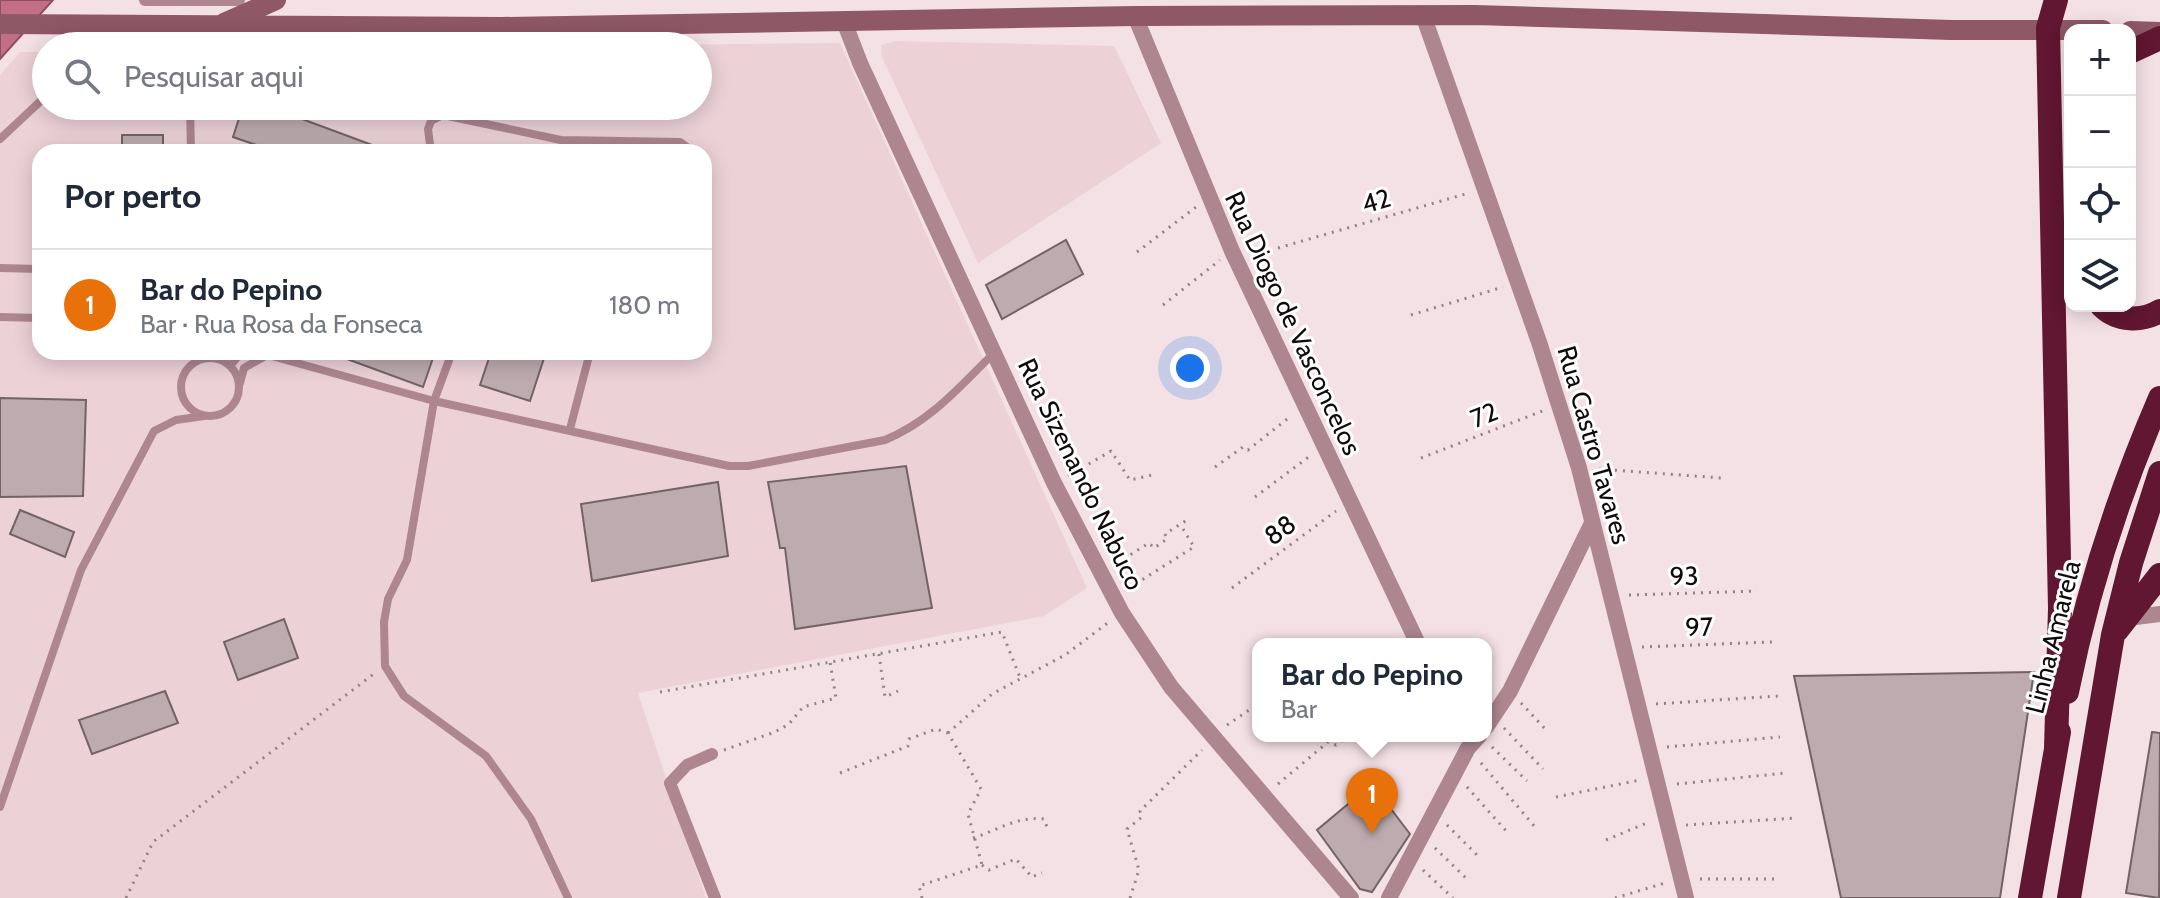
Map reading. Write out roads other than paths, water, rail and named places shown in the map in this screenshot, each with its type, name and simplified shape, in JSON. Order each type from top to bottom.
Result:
[{"type":"highway","points":[[2056,0],[2048,28],[2060,608],[2056,748]]},
{"type":"highway","points":[[2136,49],[2160,35]]},
{"type":"highway","points":[[2113,312],[2136,319],[2160,311]]},
{"type":"highway","name":"Linha Amarela","points":[[2030,898],[2083,612],[2133,461],[2160,398]]},
{"type":"highway","points":[[2069,898],[2131,563],[2160,473]]},
{"type":"highway","points":[[2120,626],[2160,575]]},
{"type":"main road","points":[[203,32],[276,0]]},
{"type":"main road","points":[[1423,15],[1427,7],[1441,0]]},
{"type":"main road","points":[[217,26],[845,24],[1135,16],[1423,15],[1959,30],[2064,29]]},
{"type":"main road","points":[[0,24],[41,24],[134,32]]},
{"type":"main road","points":[[2136,32],[2160,35]]},
{"type":"street","points":[[145,0],[239,0]]},
{"type":"street","name":"Rua Castro Tavares","points":[[1423,15],[1518,283],[1579,468],[1627,648],[1665,821],[1686,898]]},
{"type":"street","name":"Rua Diogo de Vasconcelos","points":[[1135,16],[1232,251],[1415,638]]},
{"type":"street","name":"Rua Sizenando Nabuco","points":[[845,24],[860,63],[1054,483],[1122,613],[1171,687],[1351,898]]},
{"type":"street","points":[[1492,718],[1510,691],[1592,523]]},
{"type":"street","points":[[2120,626],[2160,614]]},
{"type":"street","points":[[1389,898],[1474,742]]},
{"type":"street","points":[[712,754],[687,765],[670,783],[715,898]]},
{"type":"lane","points":[[0,139],[32,109]]},
{"type":"lane","points":[[190,120],[191,144]]},
{"type":"lane","points":[[430,144],[428,129],[433,120]]},
{"type":"lane","points":[[467,120],[561,140],[683,144]]},
{"type":"lane","points":[[0,268],[32,269]]},
{"type":"lane","points":[[0,317],[32,318]]},
{"type":"lane","points":[[286,360],[434,401],[703,461],[748,466],[885,440],[905,432],[925,421],[994,352]]},
{"type":"lane","points":[[196,360],[186,370],[180,388],[187,406],[204,416]]},
{"type":"lane","points":[[222,360],[230,366],[239,390]]},
{"type":"lane","points":[[230,366],[235,360]]},
{"type":"lane","points":[[0,807],[81,570],[154,431],[176,420],[214,416],[231,407],[244,368],[259,360]]},
{"type":"lane","points":[[449,360],[434,401],[407,560],[386,610],[385,666],[404,696],[486,756],[531,819],[568,898]]},
{"type":"lane","points":[[570,429],[588,360]]},
{"type":"place","name":"Bar do Pepino","points":[[1372,834]]}]
